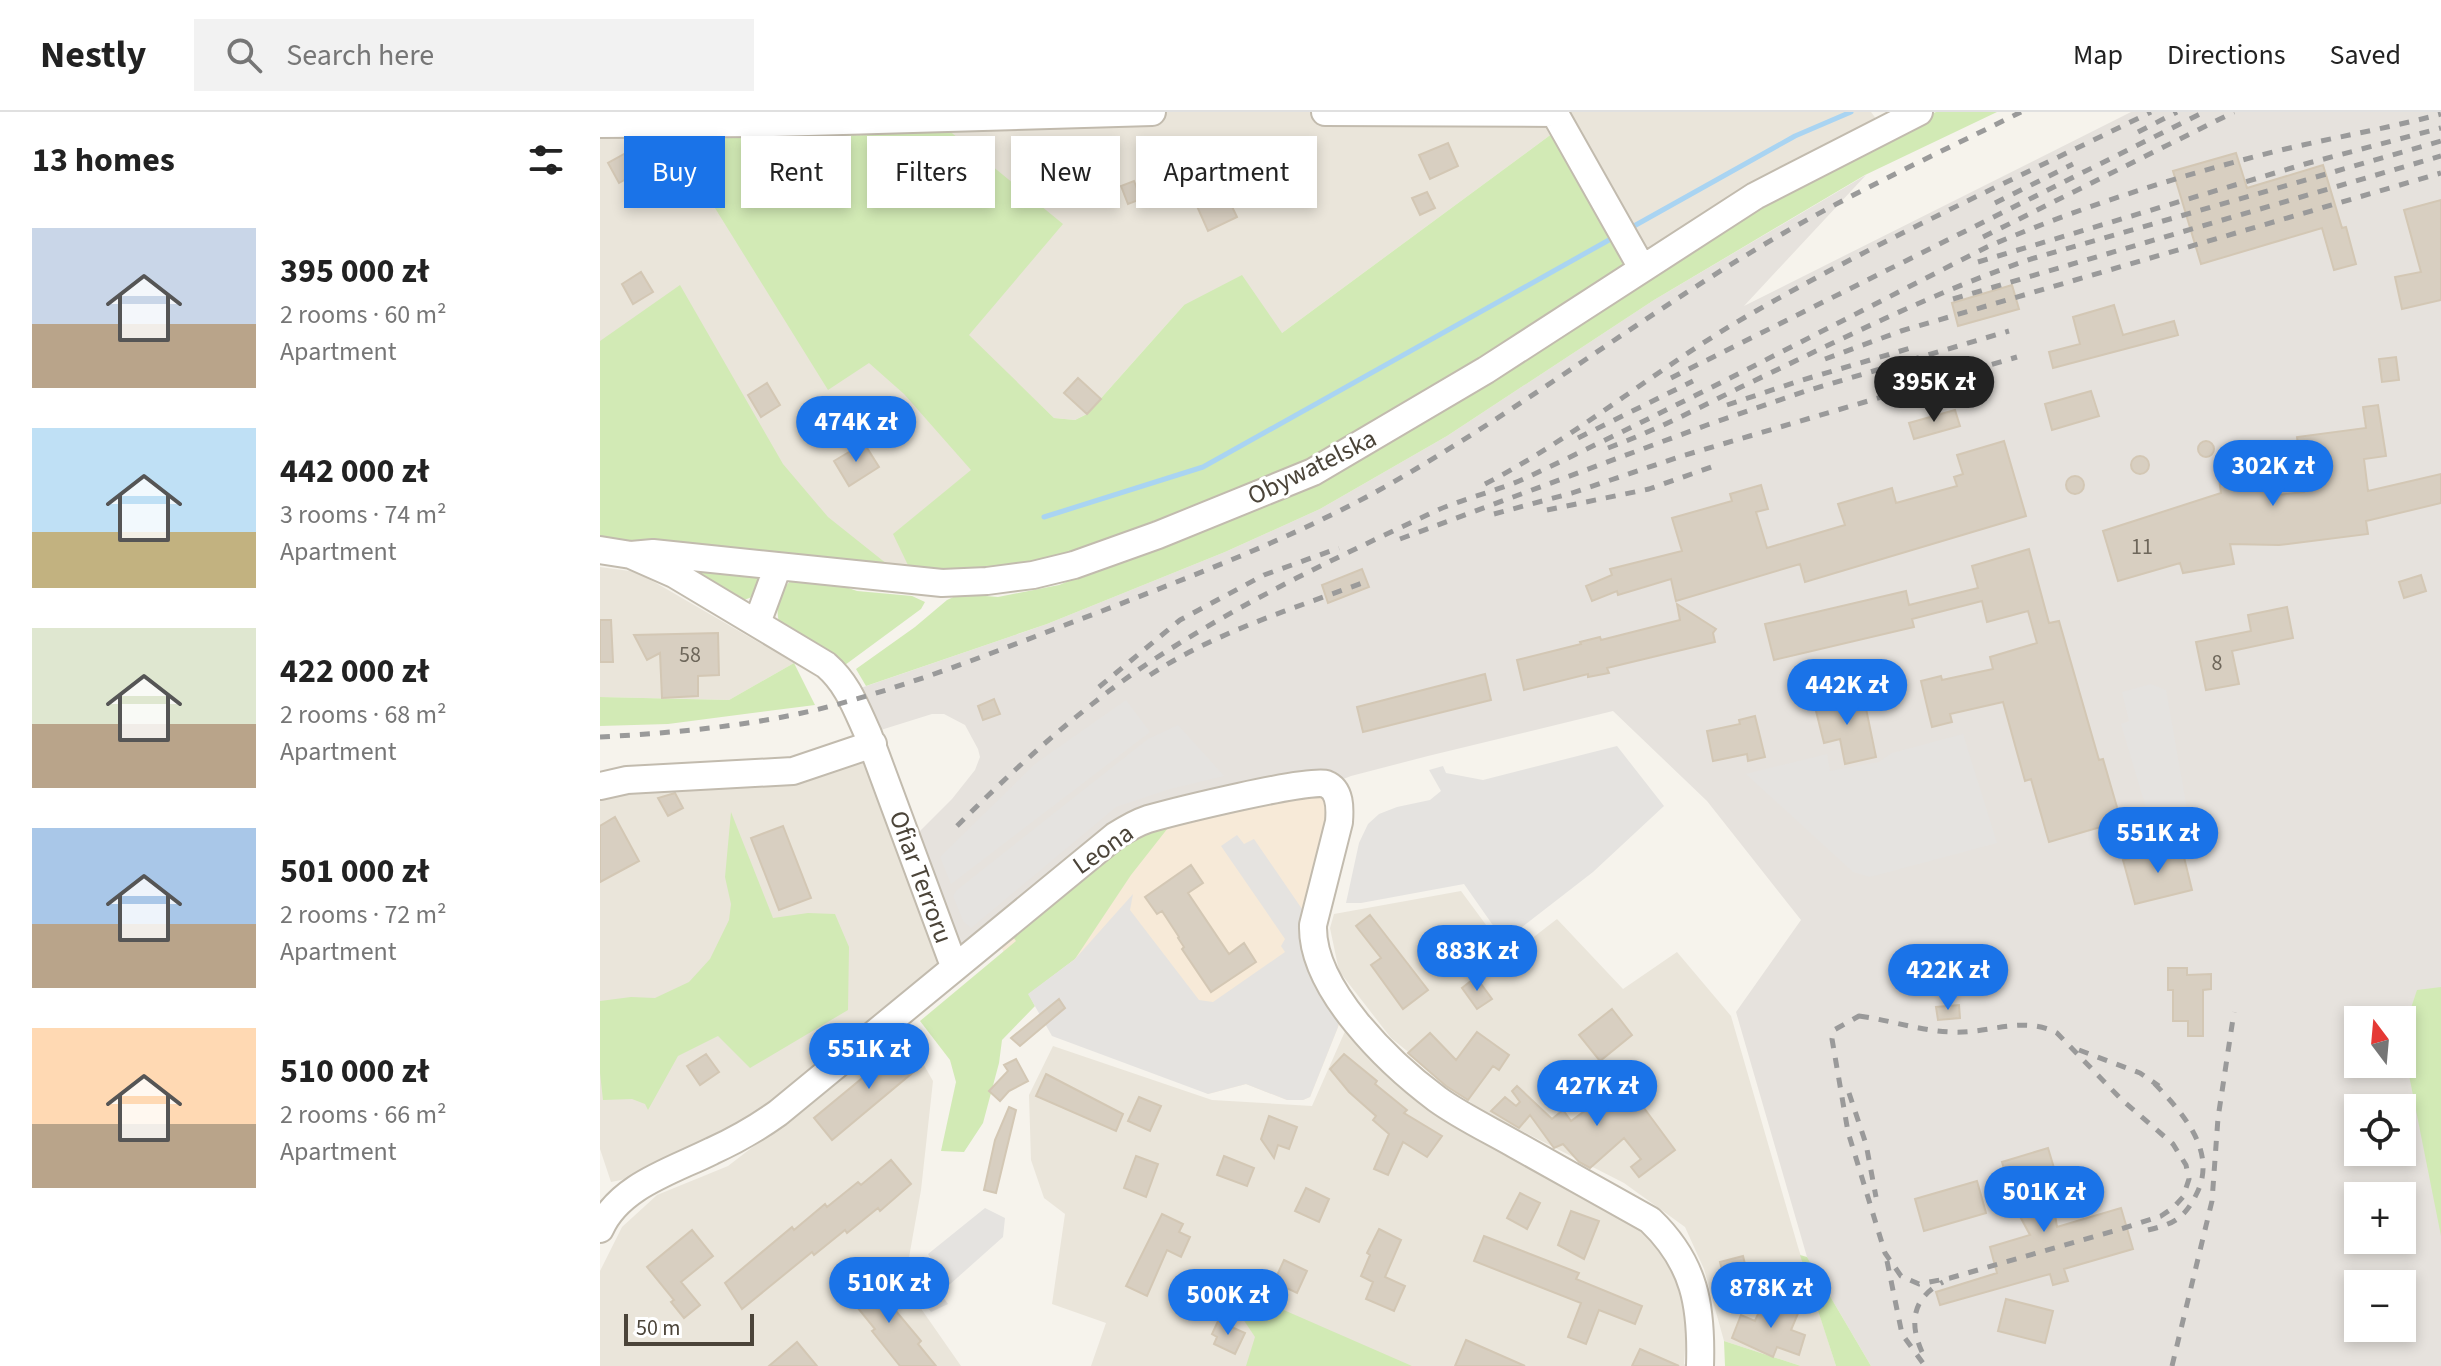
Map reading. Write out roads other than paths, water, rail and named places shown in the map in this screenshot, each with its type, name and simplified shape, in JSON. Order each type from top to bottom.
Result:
[{"type":"street","points":[[600,124],[773,123],[1152,112]]},
{"type":"street","points":[[1325,112],[1555,113],[1642,268]]},
{"type":"street","name":"Obywatelska","points":[[600,550],[942,583],[1033,575],[1074,565],[1158,535],[1313,472],[1486,370],[1755,196],[1919,112]]},
{"type":"street","name":"Obywatelska","points":[[631,555],[674,574],[826,665],[838,675],[853,699],[873,744]]},
{"type":"street","points":[[757,623],[778,566]]},
{"type":"street","points":[[600,786],[627,780],[765,775],[793,771],[873,744]]},
{"type":"street","name":"Ofiar Terroru","points":[[604,1208],[642,1185],[727,1144],[778,1113],[954,966],[873,744]]},
{"type":"street","name":"Leona","points":[[954,966],[1104,844],[1130,827],[1178,812],[1287,788],[1313,783],[1328,785],[1338,796],[1339,822],[1312,934],[1322,966],[1349,1013],[1394,1062],[1438,1099],[1650,1220],[1665,1234],[1679,1252],[1690,1278],[1701,1331],[1700,1366]]},
{"type":"waterway","points":[[1634,226],[1795,136],[1851,112]]},
{"type":"waterway","points":[[1044,517],[1203,467],[1609,240]]},
{"type":"railway","points":[[600,737],[732,725],[785,717],[848,701],[994,652],[1248,553],[1390,484],[1683,295],[1811,217],[2021,112]]},
{"type":"railway","points":[[1485,484],[1554,444],[1722,331],[1804,284],[2151,112]]},
{"type":"railway","points":[[2138,132],[2177,112]]},
{"type":"railway","points":[[1671,378],[2204,112]]},
{"type":"railway","points":[[1983,237],[2234,112]]},
{"type":"railway","points":[[957,826],[1061,730],[1145,665],[1236,610],[1363,545],[1439,509],[1528,477],[2022,232],[2200,172],[2441,114]]},
{"type":"railway","points":[[1978,262],[2305,164],[2441,128]]},
{"type":"railway","points":[[1608,448],[1884,319],[1994,272],[2441,141]]},
{"type":"railway","points":[[1953,299],[2441,156]]},
{"type":"railway","points":[[1995,203],[2073,164]]},
{"type":"railway","points":[[1825,359],[1901,331],[2441,173]]},
{"type":"railway","points":[[1400,539],[1806,391],[2009,331]]},
{"type":"railway","points":[[1727,405],[1914,347]]},
{"type":"railway","points":[[1494,514],[2017,357]]},
{"type":"railway","points":[[1578,438],[1693,381]]},
{"type":"railway","points":[[1547,510],[1649,489],[1717,465]]},
{"type":"railway","points":[[1099,687],[1180,620],[1264,575],[1339,548]]},
{"type":"railway","points":[[1150,675],[1228,634],[1365,582]]},
{"type":"railway","points":[[2172,1366],[2212,1201],[2218,1118],[2234,1012]]},
{"type":"railway","points":[[1859,1016],[1940,1031],[1965,1032],[2018,1025],[2057,1033],[2121,1099],[2173,1144],[2186,1165],[2189,1179],[2183,1197],[2161,1216],[1950,1278],[1919,1284],[1901,1276],[1885,1253],[1848,1132],[1832,1039],[1834,1030],[1859,1016]]},
{"type":"railway","points":[[2079,1050],[2140,1073],[2159,1086]]},
{"type":"railway","points":[[2148,1230],[2171,1223],[2187,1210],[2202,1179],[2203,1163],[2194,1133],[2152,1081]]},
{"type":"railway","points":[[1849,1093],[1866,1144],[1876,1197]]},
{"type":"railway","points":[[1887,1261],[1902,1334],[1925,1366]]},
{"type":"railway","points":[[1922,1352],[1915,1331],[1916,1312],[1925,1296],[1943,1282]]}]
